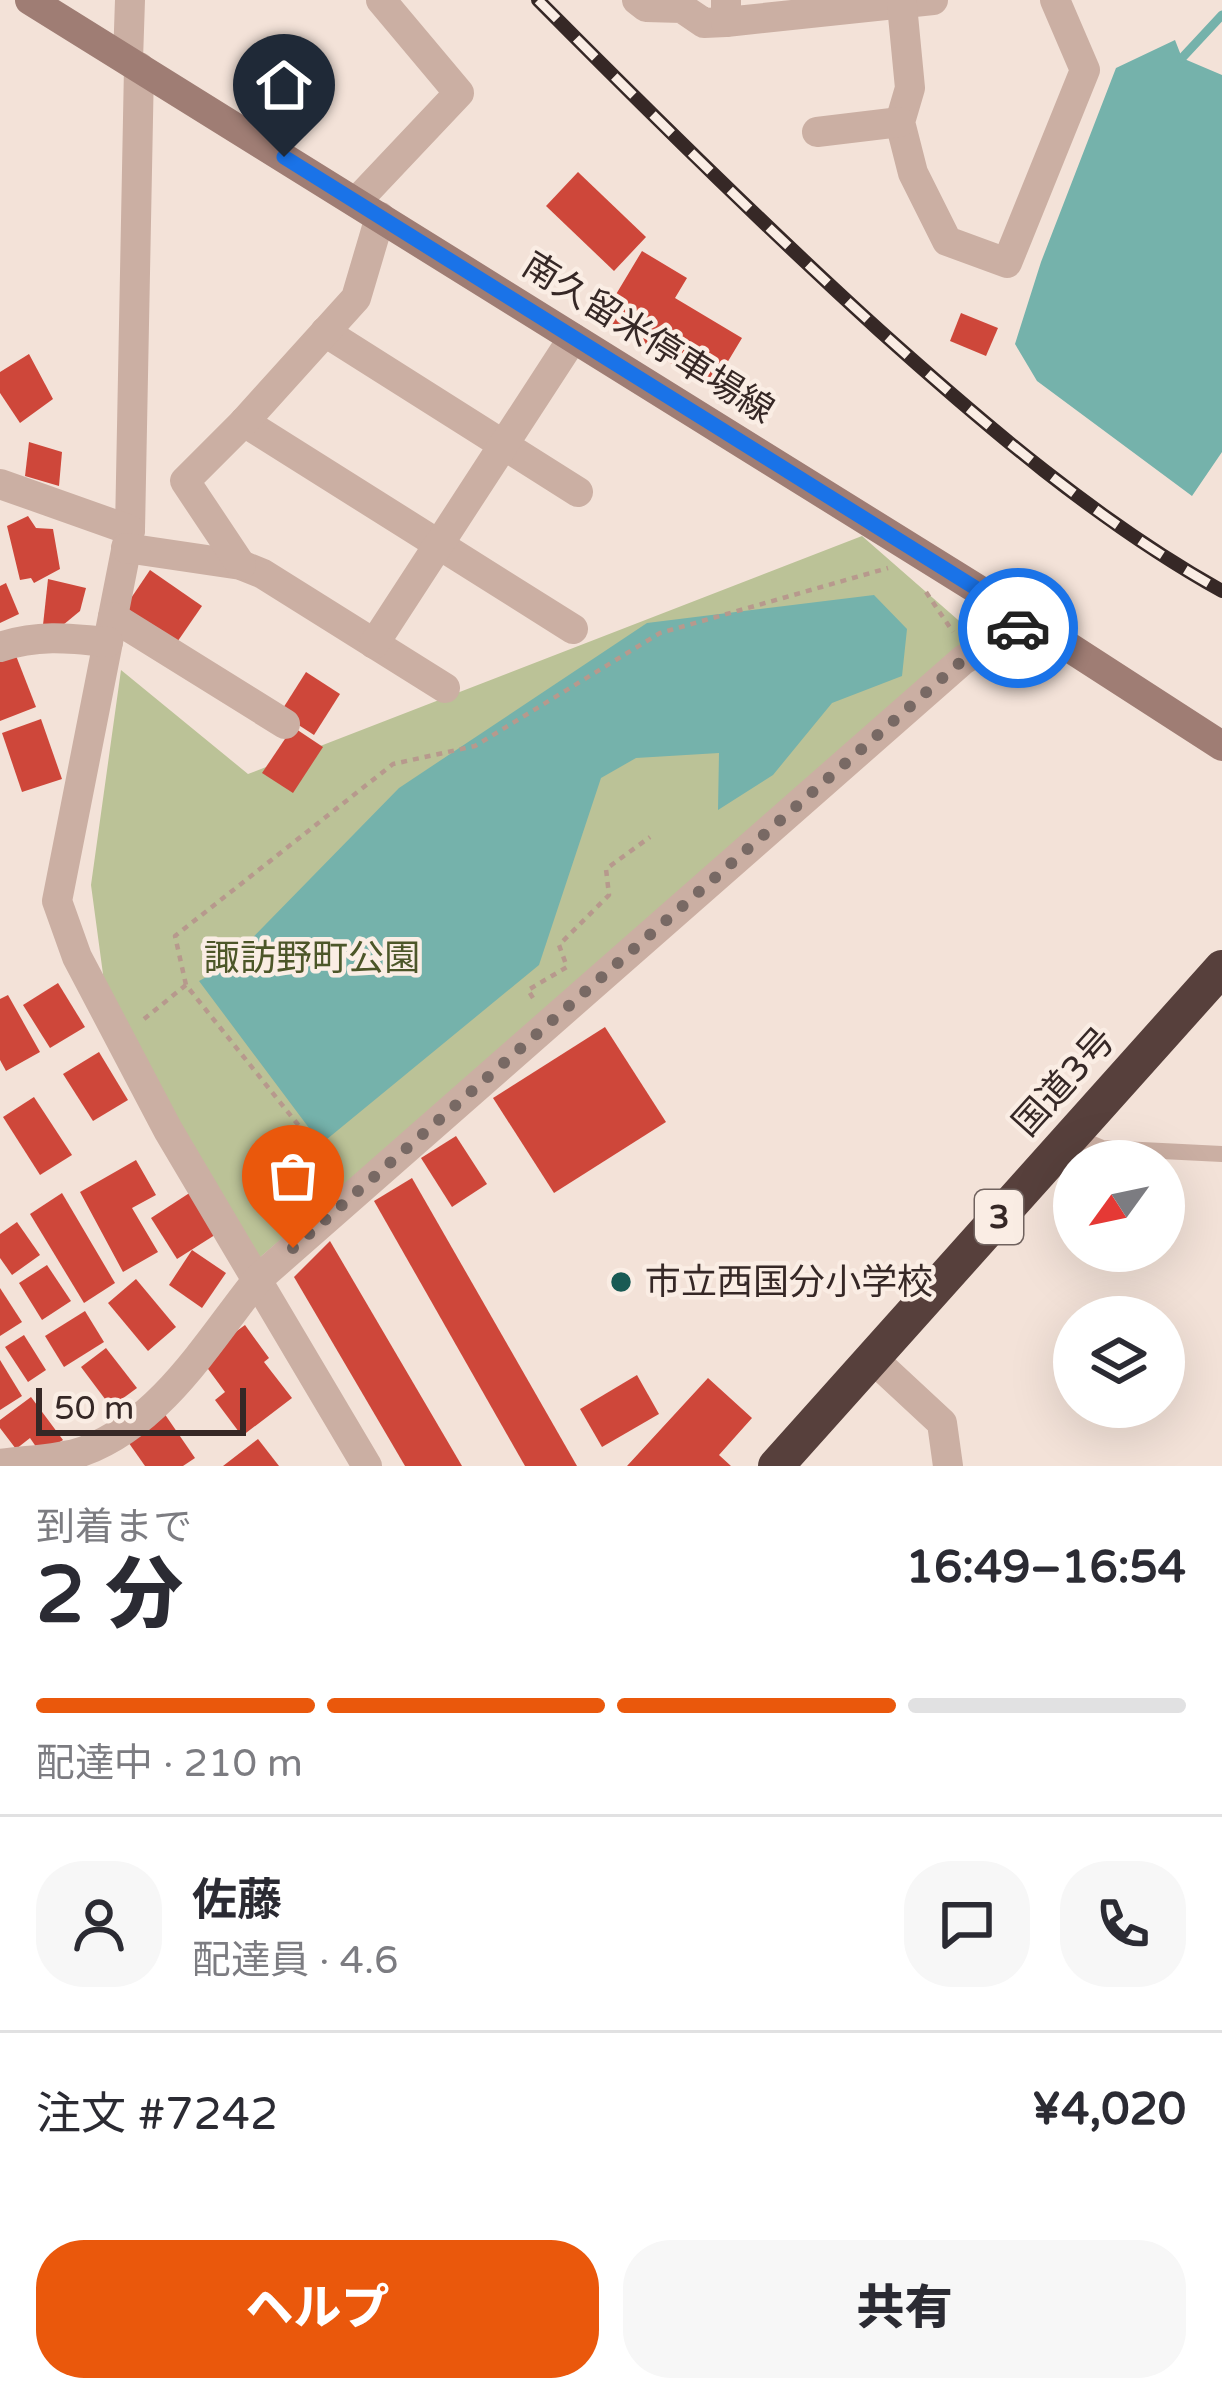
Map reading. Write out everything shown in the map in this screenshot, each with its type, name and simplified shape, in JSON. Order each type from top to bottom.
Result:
[{"type":"highway","name":"国道3号","points":[[776,1466],[1222,968]]},
{"type":"main road","name":"南久留米停車場線","points":[[30,0],[1222,746]]},
{"type":"street","points":[[157,0],[130,9],[134,63],[128,539],[57,901],[77,957],[118,1039],[367,1466]]},
{"type":"street","points":[[241,565],[184,481],[356,298],[368,209],[459,93],[382,0]]},
{"type":"street","points":[[637,0],[646,7],[682,8],[704,22],[726,11],[933,0]]},
{"type":"street","points":[[902,5],[910,88],[900,122],[913,173],[947,241],[1007,263],[1085,70],[1055,0]]},
{"type":"street","points":[[817,132],[900,122]]},
{"type":"street","points":[[325,332],[578,492]]},
{"type":"street","points":[[374,644],[573,338]]},
{"type":"street","points":[[244,422],[573,629]]},
{"type":"street","points":[[0,484],[128,539],[263,574],[445,688]]},
{"type":"street","points":[[0,1464],[83,1451],[128,1427],[162,1399],[258,1279],[963,660],[1030,622]]},
{"type":"street","points":[[0,647],[23,639],[110,630],[285,724]]},
{"type":"street","points":[[872,1358],[942,1423],[948,1466]]},
{"type":"lane","points":[[1072,1136],[1102,1148],[1222,1154]]},
{"type":"path","points":[[338,1174],[186,986],[175,936],[394,764],[475,746],[660,633],[894,567]]},
{"type":"path","points":[[923,587],[960,641]]},
{"type":"path","points":[[538,1009],[528,990],[566,967],[559,945],[609,895],[606,868],[650,837]]},
{"type":"path","points":[[118,1039],[186,986]]},
{"type":"green space","name":"諏訪野町公園","points":[[862,536],[981,640],[250,1266],[105,989],[91,885],[121,670],[248,774]]},
{"type":"water","points":[[1175,40],[1182,58],[1222,75],[1222,452],[1192,496],[1037,381],[1015,344],[1041,262],[1116,68]]},
{"type":"water","points":[[874,595],[907,629],[902,676],[832,703],[773,775],[718,810],[719,753],[636,758],[601,778],[539,965],[321,1144],[199,981],[223,968],[399,788],[647,623]]},
{"type":"building","points":[[578,172],[646,237],[614,271],[546,206]]},
{"type":"building","points":[[642,251],[687,278],[675,298],[742,338],[712,388],[600,321]]},
{"type":"building","points":[[961,313],[998,328],[986,356],[950,341]]},
{"type":"building","points":[[29,354],[53,399],[20,423],[0,393],[0,372]]},
{"type":"building","points":[[29,442],[62,452],[59,486],[25,476]]},
{"type":"building","points":[[28,516],[36,528],[53,529],[60,569],[34,583],[31,578],[20,580],[7,526]]},
{"type":"building","points":[[150,570],[202,606],[173,648],[121,613]]},
{"type":"building","points":[[48,579],[86,588],[80,611],[63,625],[43,625]]},
{"type":"building","points":[[6,583],[19,614],[0,623],[0,586]]},
{"type":"building","points":[[13,648],[36,707],[0,721],[0,653]]},
{"type":"building","points":[[306,672],[340,694],[314,735],[280,713]]},
{"type":"building","points":[[41,719],[62,779],[22,792],[2,733]]},
{"type":"building","points":[[293,727],[323,747],[293,793],[262,773]]},
{"type":"building","points":[[58,983],[85,1027],[50,1048],[23,1005]]},
{"type":"building","points":[[8,995],[40,1052],[6,1071],[0,1060],[0,999]]},
{"type":"building","points":[[605,1027],[666,1122],[554,1193],[493,1098]]},
{"type":"building","points":[[99,1052],[128,1100],[93,1121],[63,1074]]},
{"type":"building","points":[[34,1097],[72,1155],[40,1175],[3,1117]]},
{"type":"building","points":[[456,1136],[487,1184],[452,1207],[421,1158]]},
{"type":"building","points":[[136,1160],[156,1195],[132,1208],[158,1252],[123,1272],[80,1192]]},
{"type":"building","points":[[412,1178],[577,1466],[525,1466],[374,1201]]},
{"type":"building","points":[[191,1192],[218,1233],[177,1259],[151,1218]]},
{"type":"building","points":[[62,1193],[115,1283],[84,1303],[30,1214]]},
{"type":"building","points":[[17,1222],[40,1255],[12,1275],[0,1258],[0,1234]]},
{"type":"building","points":[[330,1241],[462,1466],[405,1466],[294,1277]]},
{"type":"building","points":[[192,1250],[226,1273],[202,1308],[169,1285]]},
{"type":"building","points":[[47,1265],[71,1301],[42,1320],[19,1283]]},
{"type":"building","points":[[136,1279],[176,1327],[148,1351],[108,1303]]},
{"type":"building","points":[[0,1288],[22,1322],[0,1336]]},
{"type":"building","points":[[85,1311],[104,1342],[64,1367],[45,1336]]},
{"type":"building","points":[[245,1325],[269,1358],[264,1362],[292,1398],[242,1436],[215,1400],[225,1392],[200,1358]]},
{"type":"building","points":[[24,1335],[46,1370],[28,1382],[5,1347]]},
{"type":"building","points":[[106,1348],[137,1388],[111,1407],[81,1367]]},
{"type":"building","points":[[0,1360],[22,1396],[0,1410]]},
{"type":"building","points":[[637,1375],[659,1414],[602,1447],[580,1409]]},
{"type":"building","points":[[708,1378],[752,1418],[719,1455],[731,1466],[627,1466]]},
{"type":"building","points":[[31,1397],[63,1440],[41,1454],[30,1438],[16,1449],[0,1428],[0,1420]]},
{"type":"building","points":[[164,1413],[195,1458],[183,1466],[145,1466],[126,1439]]},
{"type":"building","points":[[258,1439],[279,1466],[223,1466]]},
{"type":"waterway","points":[[1182,58],[1222,15]]},
{"type":"railway","points":[[538,0],[793,250],[960,402],[1087,503],[1222,591]]},
{"type":"way so far","points":[[293,1248],[963,660],[1018,628]]},
{"type":"place","name":"市立西国分小学校","points":[[621,1282]]},
{"type":"route","points":[[284,157],[1030,622],[1018,628]]}]
